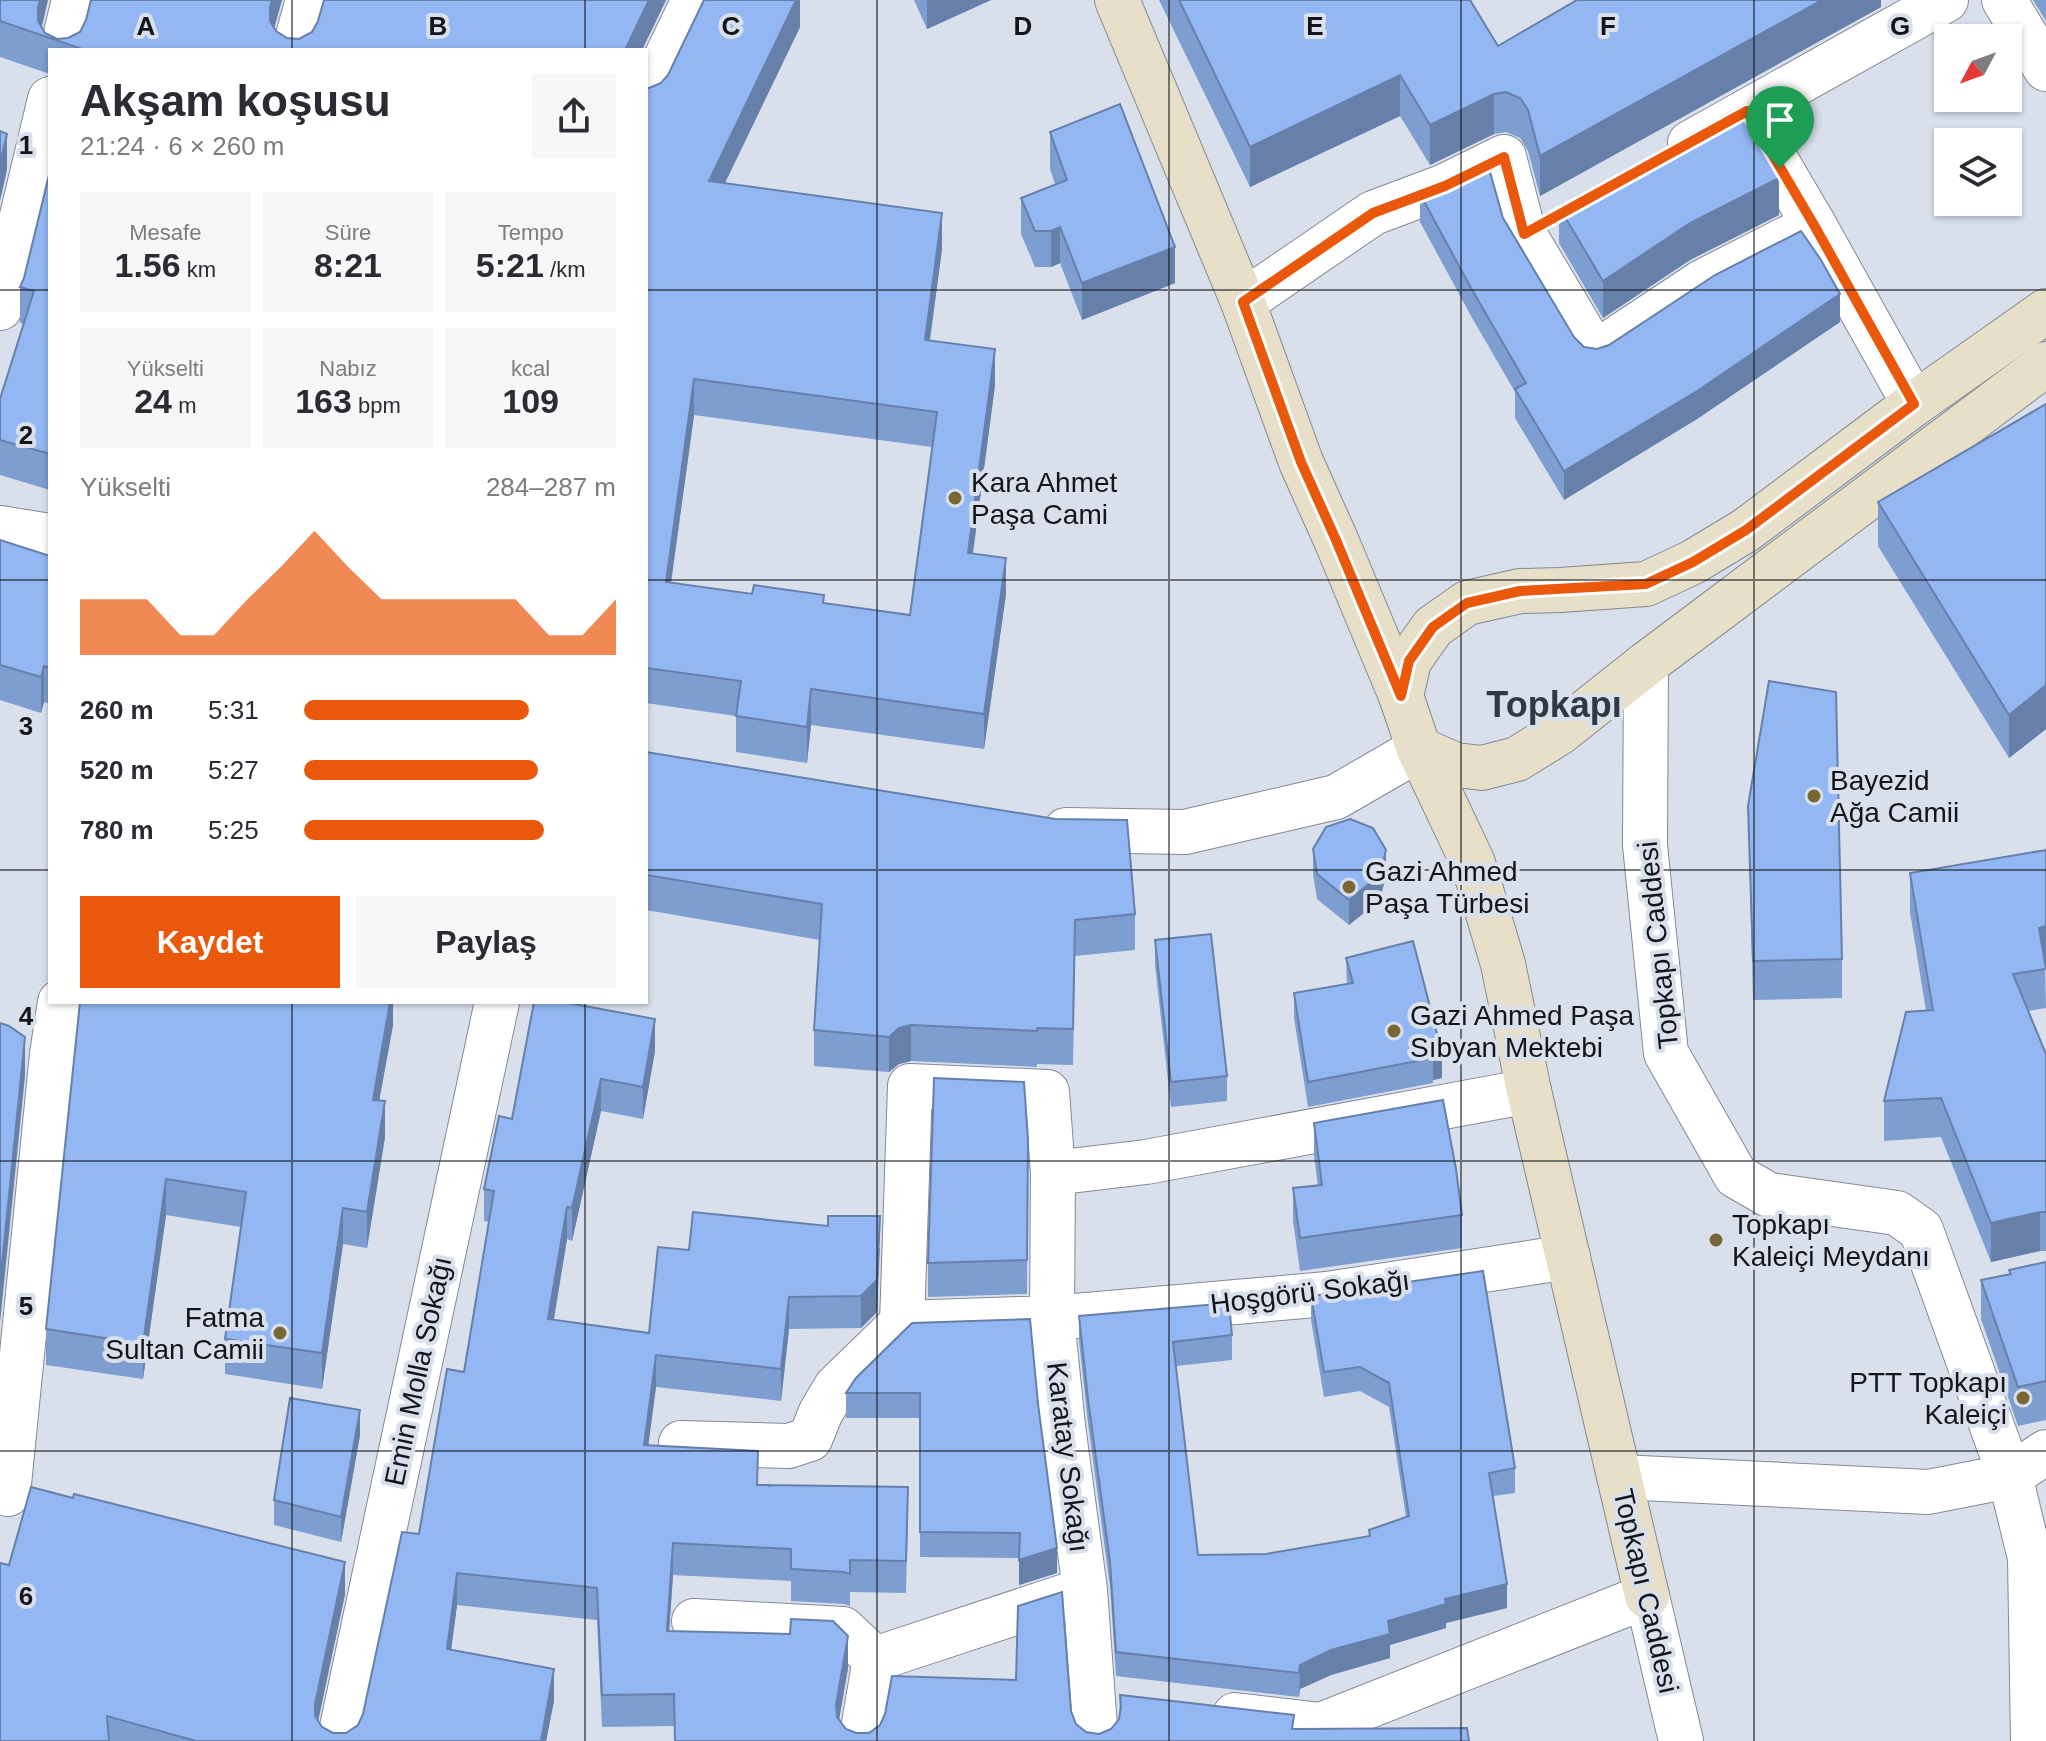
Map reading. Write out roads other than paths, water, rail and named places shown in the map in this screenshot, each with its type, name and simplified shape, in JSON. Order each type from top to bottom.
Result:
[{"type":"street","points":[[62,48],[74,0]]},
{"type":"street","points":[[295,48],[308,0]]},
{"type":"street","points":[[648,95],[694,0]]},
{"type":"street","name":"Topkapı Caddesi","points":[[1117,0],[1243,302],[1301,462],[1401,696],[1419,749],[1473,863],[1503,964],[1529,1091],[1681,1741]]},
{"type":"street","points":[[1649,165],[1946,0]]},
{"type":"street","points":[[2004,0],[2046,69]]},
{"type":"street","points":[[0,308],[48,107]]},
{"type":"street","points":[[1747,111],[1914,404]]},
{"type":"street","points":[[1243,302],[1373,213],[1445,186],[1504,157],[1595,353],[1702,282],[1814,225]]},
{"type":"street","points":[[1401,696],[1409,661],[1433,627],[1467,603],[1520,591],[1646,584],[1693,562],[1746,530],[1914,404],[2046,311]]},
{"type":"street","points":[[1029,825],[1059,830],[1185,832],[1336,797],[1419,749],[1456,765],[1482,768],[1517,759],[1559,733],[1646,664],[2046,364]]},
{"type":"street","points":[[0,528],[48,536]]},
{"type":"street","name":"Topkapı Caddesi","points":[[1646,664],[1645,845],[1666,1053],[1736,1176],[1769,1195],[1897,1213],[1921,1230],[2010,1476],[2030,1558],[2032,1741]]},
{"type":"street","points":[[18,1494],[32,1047],[59,1004]]},
{"type":"street","name":"Emin Molla Sokağı","points":[[339,1741],[358,1572],[497,1004]]},
{"type":"street","name":"Karatay Sokağı","points":[[902,1323],[910,1086],[1047,1092],[1053,1173],[1052,1318],[1085,1590],[1095,1720]]},
{"type":"street","points":[[1053,1173],[1146,1162],[1529,1091]]},
{"type":"street","name":"Hoşgörü Sokağı","points":[[902,1323],[1052,1318],[1327,1294],[1568,1257]]},
{"type":"street","points":[[1947,1298],[1990,1288]]},
{"type":"street","points":[[681,1443],[789,1446],[810,1439],[836,1387],[902,1323]]},
{"type":"street","points":[[1620,1477],[1928,1492],[2010,1476],[2046,1452]]},
{"type":"street","points":[[875,1659],[1085,1590]]},
{"type":"street","points":[[1200,1711],[1320,1733],[1647,1596]]},
{"type":"street","points":[[694,1621],[843,1629],[875,1659]]},
{"type":"street","points":[[861,1741],[875,1659]]},
{"type":"street","points":[[1095,1720],[1139,1705]]},
{"type":"street","points":[[2032,1741],[2045,1741]]},
{"type":"place","name":"Kara Ahmet Paşa Cami","points":[[955,498]]},
{"type":"place","name":"Bayezid Ağa Camii","points":[[1814,796]]},
{"type":"place","name":"Gazi Ahmed Paşa Türbesi","points":[[1349,887]]},
{"type":"place","name":"Gazi Ahmed Paşa Sıbyan Mektebi","points":[[1394,1031]]},
{"type":"place","name":"Topkapı Kaleiçi Meydanı","points":[[1716,1240]]},
{"type":"place","name":"Fatma Sultan Camii","points":[[280,1333]]},
{"type":"place","name":"PTT Topkapı Kaleiçi","points":[[2023,1398]]},
{"type":"district","name":"Topkapı","points":[[1554,704]]}]
